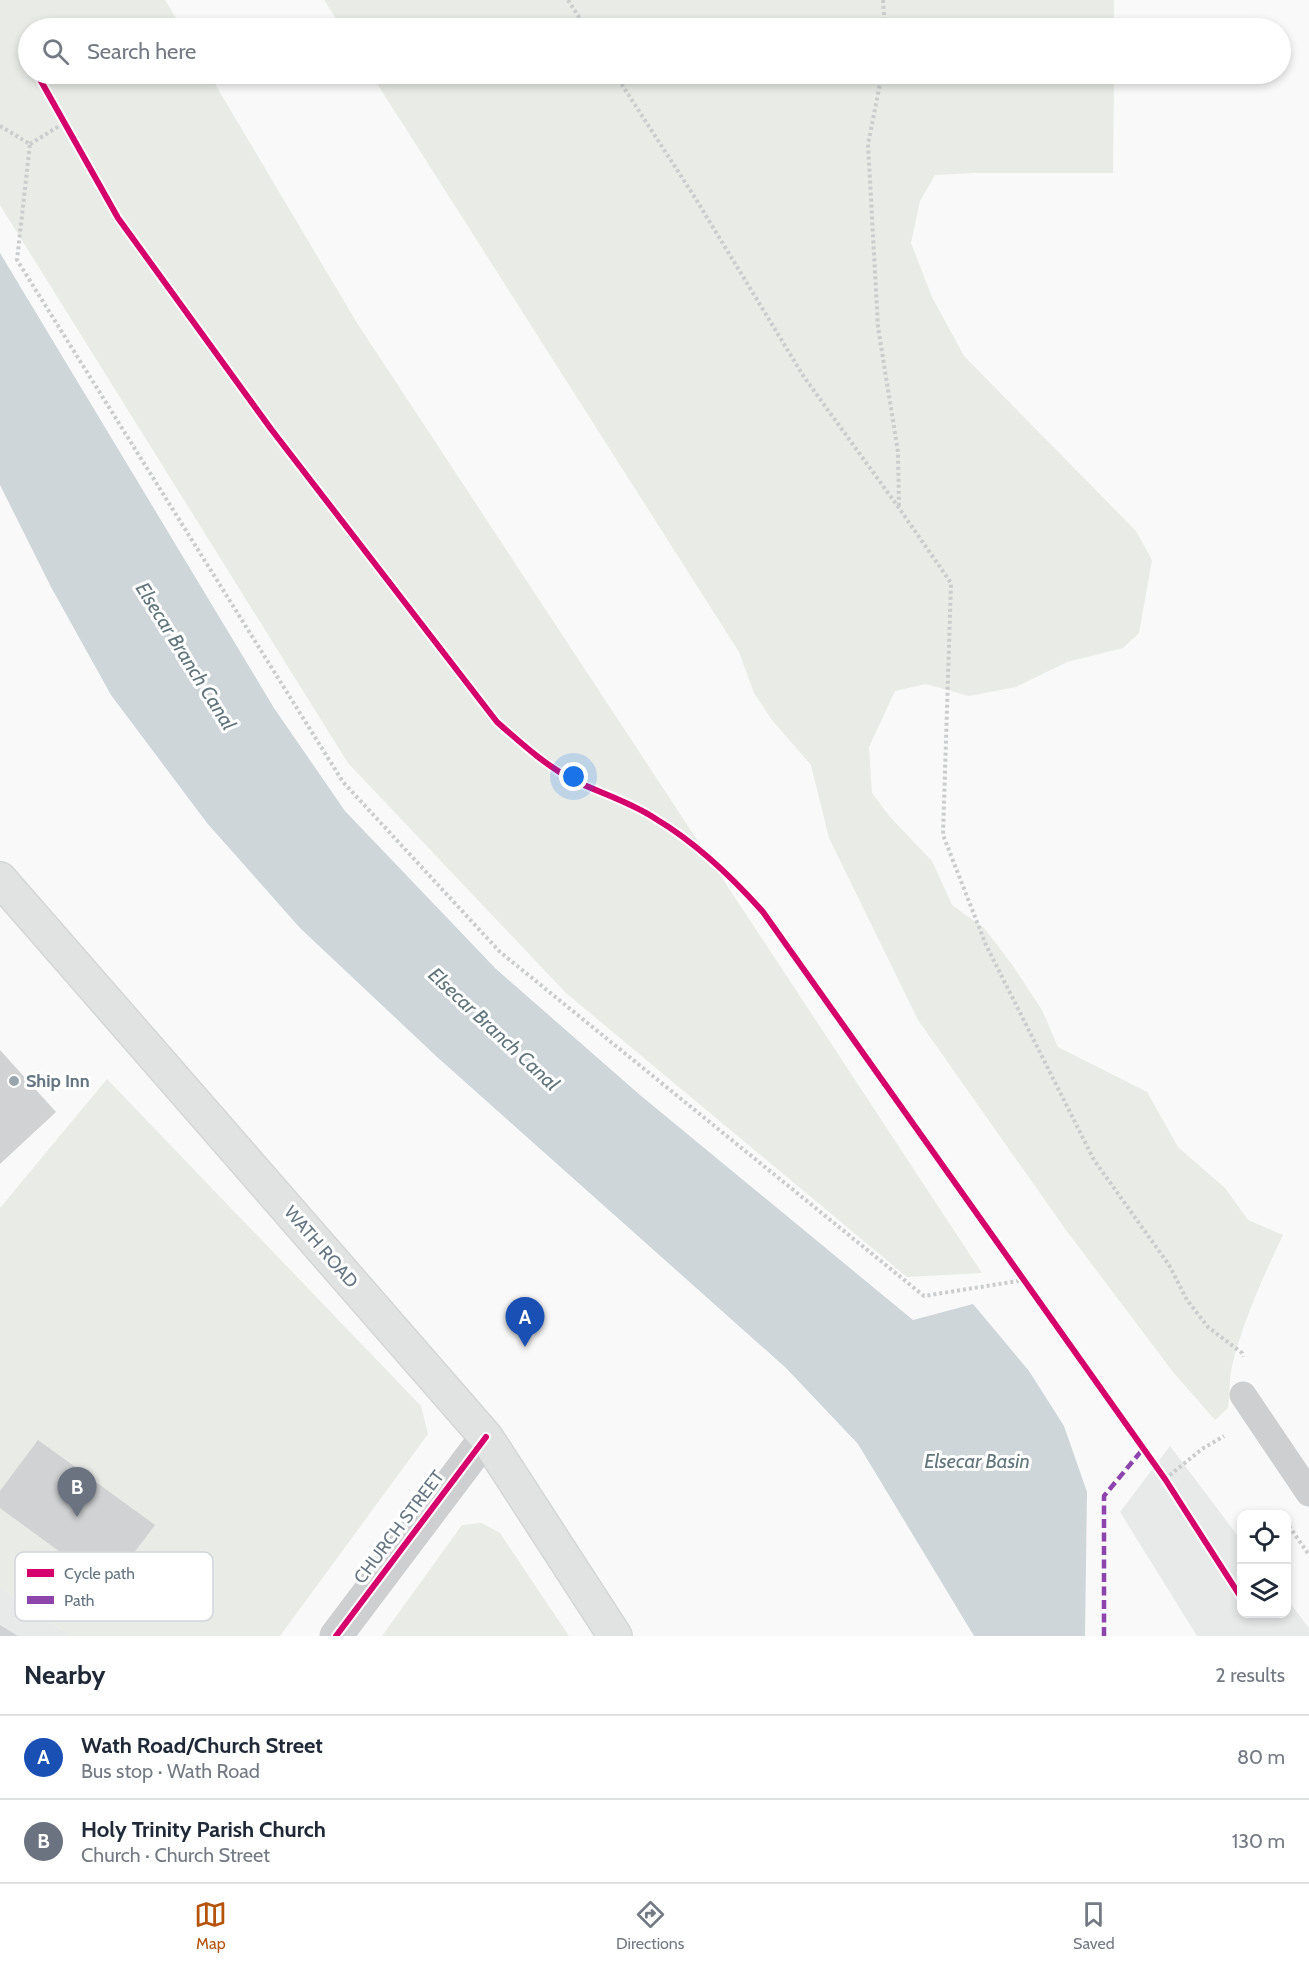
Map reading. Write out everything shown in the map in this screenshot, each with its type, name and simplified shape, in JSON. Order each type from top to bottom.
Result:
[{"type":"main road","name":"WATH ROAD","points":[[0,879],[486,1437],[615,1636]]},
{"type":"street","name":"CHURCH STREET","points":[[336,1636],[486,1437]]},
{"type":"lane","points":[[1243,1395],[1309,1493]]},
{"type":"path","points":[[568,0],[580,18]]},
{"type":"path","points":[[883,0],[884,18]]},
{"type":"path","points":[[621,84],[694,196],[804,376],[951,583],[943,835],[986,945],[1094,1160],[1169,1265],[1187,1300],[1208,1327],[1242,1353],[1251,1373],[1243,1395],[1230,1411],[1225,1436],[1202,1449],[1165,1479]]},
{"type":"path","points":[[880,84],[868,144],[878,327],[898,452],[899,507]]},
{"type":"path","points":[[59,113],[70,132]]},
{"type":"path","points":[[30,144],[64,123]]},
{"type":"path","points":[[0,126],[30,144]]},
{"type":"path","points":[[30,144],[17,260],[343,782],[500,952],[924,1296],[1024,1280]]},
{"type":"path","points":[[1017,1270],[1030,1289]]},
{"type":"path","points":[[1159,1471],[1171,1489]]},
{"type":"path","points":[[1291,1529],[1309,1555]]},
{"type":"shaded area","points":[[0,0],[165,0],[176,18],[18,18],[18,84],[215,84],[357,323],[982,1273],[907,1277],[566,993],[348,763],[0,205]]},
{"type":"shaded area","points":[[324,0],[1114,0],[1114,18],[336,18]]},
{"type":"shaded area","points":[[377,84],[1114,84],[1113,173],[935,175],[920,201],[911,243],[932,297],[964,356],[1136,531],[1152,560],[1139,633],[1123,648],[1067,662],[1016,687],[969,696],[926,684],[895,691],[869,747],[872,793],[890,817],[932,861],[952,905],[984,928],[1011,963],[1042,1010],[1058,1047],[1147,1092],[1178,1147],[1225,1188],[1248,1220],[1283,1235],[1242,1332],[1231,1371],[1228,1408],[1215,1420],[1173,1372],[1066,1230],[918,1020],[829,838],[811,765],[772,720],[754,693],[739,652]]},
{"type":"shaded area","points":[[107,1079],[421,1406],[428,1434],[280,1636],[71,1636],[49,1621],[213,1621],[213,1552],[15,1552],[15,1597],[0,1587],[0,1208]]},
{"type":"shaded area","points":[[1170,1446],[1237,1535],[1237,1618],[1291,1618],[1291,1604],[1309,1628],[1309,1636],[1197,1636],[1120,1512]]},
{"type":"shaded area","points":[[482,1523],[500,1533],[569,1636],[382,1636],[462,1525]]},
{"type":"shaded area","points":[[0,1587],[15,1597],[15,1621],[49,1621],[71,1636],[0,1636]]},
{"type":"water","name":"Elsecar Basin","points":[[0,253],[274,708],[345,811],[496,969],[640,1095],[913,1320],[973,1304],[1029,1371],[1064,1426],[1087,1492],[1085,1636],[974,1636],[858,1444],[786,1368],[436,1056],[300,928],[207,823],[111,695],[51,587],[0,485]]},
{"type":"building","name":"Ship Inn","points":[[0,1050],[56,1112],[0,1164]]},
{"type":"building","points":[[38,1440],[155,1525],[135,1552],[60,1552],[0,1508],[0,1491]]},
{"type":"building","points":[[0,1625],[18,1636],[0,1636]]},
{"type":"marked path","points":[[1104,1636],[1104,1496],[1143,1449]]},
{"type":"cycle path","points":[[43,84],[118,218],[271,429],[497,722],[553,768],[583,785],[636,808],[671,828],[726,874],[763,912],[1165,1479],[1237,1591]]},
{"type":"cycle path","points":[[336,1636],[486,1437]]},
{"type":"place","name":"Ship Inn","points":[[14,1081]]},
{"type":"place","name":"Wath Road/Church Street","points":[[525,1347]]},
{"type":"place","name":"Holy Trinity Parish Church","points":[[77,1517]]},
{"type":"water label","name":"Elsecar Branch Canal","points":[[186,656]]},
{"type":"water label","name":"Elsecar Branch Canal","points":[[494,1029]]}]
